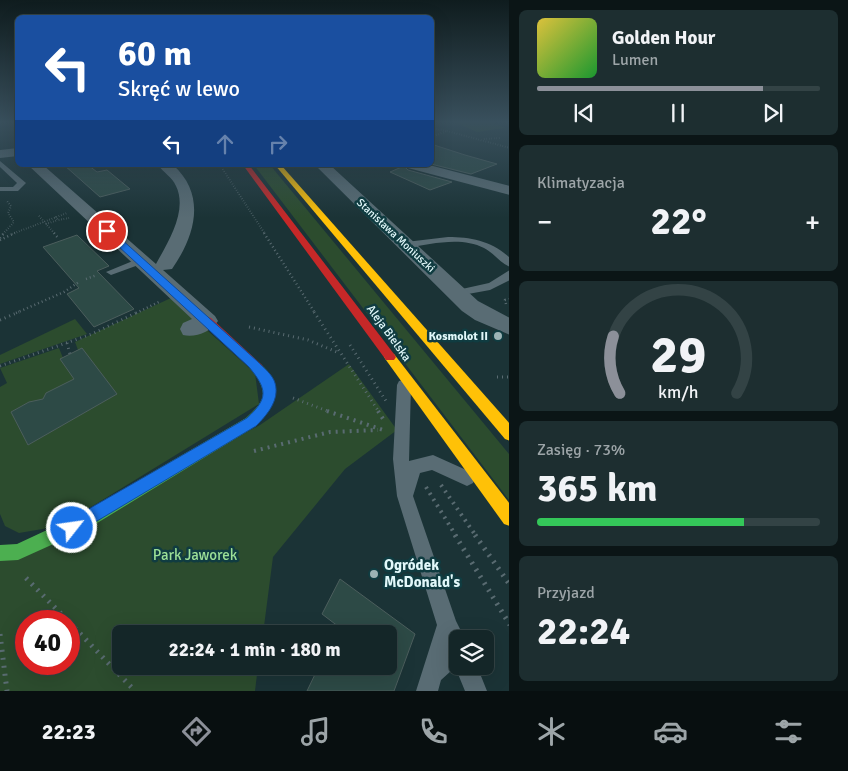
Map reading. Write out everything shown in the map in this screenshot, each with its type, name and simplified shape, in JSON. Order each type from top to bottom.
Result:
[{"type":"main road","name":"Aleja Bielska","points":[[248,167],[509,518]]},
{"type":"main road","name":"Aleja Bielska","points":[[280,167],[509,435]]},
{"type":"main road","points":[[2,553],[19,552],[56,537],[251,422],[264,410],[270,390],[266,378],[253,364],[199,325]]},
{"type":"street","points":[[37,167],[140,261],[199,325]]},
{"type":"street","points":[[165,265],[186,223],[188,208],[183,182],[167,167]]},
{"type":"street","name":"Stanisława Moniuszki","points":[[324,167],[464,300],[483,315],[509,327]]},
{"type":"street","points":[[420,167],[509,191]]},
{"type":"lane","points":[[0,163],[22,183],[14,189],[2,192]]},
{"type":"lane","points":[[14,189],[23,198]]},
{"type":"lane","points":[[406,245],[448,238],[470,240],[494,250],[509,264]]},
{"type":"lane","points":[[111,272],[140,261]]},
{"type":"lane","points":[[464,300],[505,280],[509,273]]},
{"type":"lane","points":[[405,377],[401,459],[405,496],[449,630]]},
{"type":"lane","points":[[405,496],[420,465],[433,462],[458,472],[491,494]]},
{"type":"lane","points":[[429,683],[447,625]]},
{"type":"lane","points":[[429,683],[449,658]]},
{"type":"lane","points":[[468,675],[476,691]]},
{"type":"path","points":[[221,167],[391,431],[359,428],[307,435],[253,452]]},
{"type":"path","points":[[0,239],[14,222],[8,213],[11,206],[2,192]]},
{"type":"path","points":[[0,239],[43,220],[72,211]]},
{"type":"path","points":[[39,216],[58,238]]},
{"type":"path","points":[[55,217],[58,220]]},
{"type":"path","points":[[46,224],[77,217]]},
{"type":"path","points":[[0,320],[64,292],[69,286],[79,282]]},
{"type":"path","points":[[0,366],[92,334],[161,301]]},
{"type":"path","points":[[245,326],[274,330],[308,340],[340,353]]},
{"type":"path","points":[[345,339],[404,427]]},
{"type":"path","points":[[67,343],[70,354]]},
{"type":"path","points":[[497,378],[509,377]]},
{"type":"path","points":[[270,390],[378,430]]},
{"type":"path","points":[[420,465],[509,585]]},
{"type":"path","points":[[420,465],[509,625]]},
{"type":"path","points":[[2,553],[57,610]]},
{"type":"path","points":[[0,634],[7,691]]},
{"type":"path","points":[[80,634],[135,691]]},
{"type":"green space","points":[[256,167],[272,167],[509,454],[509,500]]},
{"type":"green space","points":[[171,298],[255,373],[259,404],[60,526],[19,533],[5,526],[0,514],[0,387],[7,383],[0,368],[59,348],[63,358],[78,350],[75,342]]},
{"type":"green space","points":[[75,319],[87,334],[0,364],[0,355]]},
{"type":"green space","name":"Park Jaworek","points":[[349,364],[397,430],[345,469],[273,557],[264,625],[112,625],[112,675],[257,675],[255,691],[0,691],[0,561],[260,425]]},
{"type":"building","points":[[434,153],[460,153],[497,164],[471,174],[434,165]]},
{"type":"building","points":[[66,167],[91,167],[97,172],[107,170],[130,189],[100,197]]},
{"type":"building","points":[[405,167],[408,170],[452,182],[430,190],[390,172]]},
{"type":"building","points":[[77,235],[109,266],[97,271],[134,309],[94,327],[67,294],[79,288],[43,247]]},
{"type":"building","points":[[82,348],[117,394],[28,445],[11,412],[29,402],[43,399],[46,393],[74,379],[60,359]]},
{"type":"building","points":[[340,579],[415,634],[394,691],[307,691],[315,675],[397,675],[397,625],[336,625],[322,614]]},
{"type":"traffic: fast","points":[[0,553],[18,552],[83,522],[251,422],[263,409],[269,396],[268,383],[258,368]]},
{"type":"traffic: slow","points":[[280,167],[509,434]]},
{"type":"traffic: slow","points":[[390,357],[509,517]]},
{"type":"traffic: jam","points":[[248,167],[390,357]]},
{"type":"traffic: jam","points":[[207,321],[258,368]]},
{"type":"place","name":"Kosmolot II","points":[[498,336]]},
{"type":"place","name":"Ogródek McDonald's","points":[[374,574]]},
{"type":"route","points":[[72,528],[153,482],[251,422],[264,410],[270,394],[269,383],[253,364],[107,231]]}]
